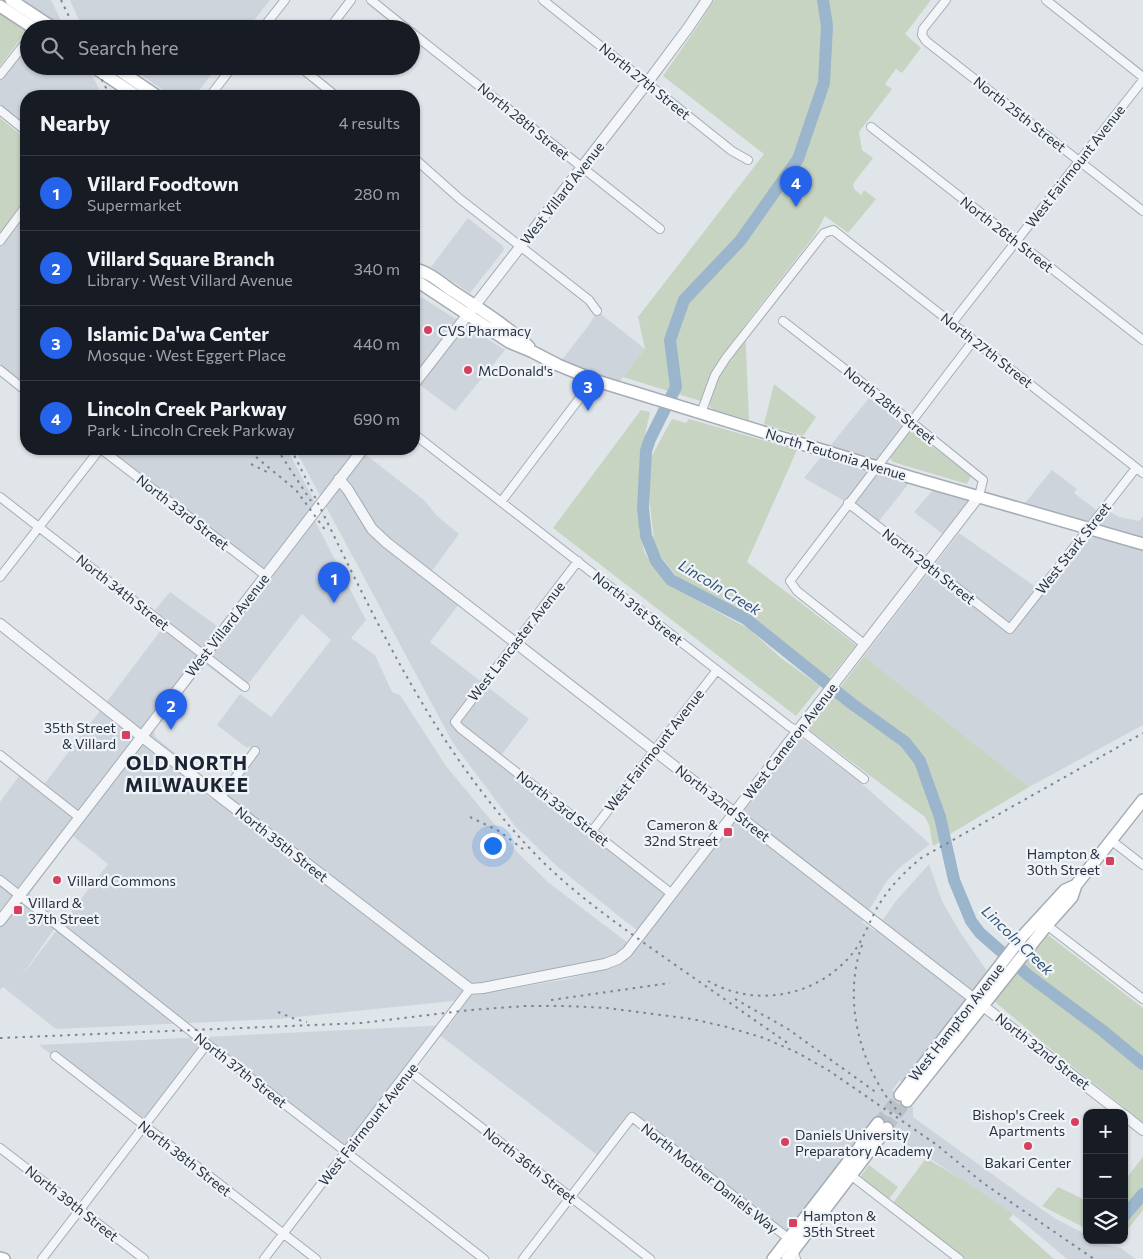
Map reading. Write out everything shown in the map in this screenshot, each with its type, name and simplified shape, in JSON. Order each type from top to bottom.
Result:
[{"type":"main road","points":[[11,0],[32,20]]},
{"type":"main road","points":[[0,6],[27,20]]},
{"type":"main road","points":[[106,75],[128,90]]},
{"type":"main road","points":[[127,75],[148,90]]},
{"type":"main road","name":"North Teutonia Avenue","points":[[420,272],[432,277],[471,311]]},
{"type":"main road","name":"North Teutonia Avenue","points":[[420,282],[518,337],[533,352],[591,379],[877,467],[1143,544]]},
{"type":"main road","name":"West Hampton Avenue","points":[[903,1098],[1026,942],[1043,922],[1072,897],[1076,885],[1143,800]]},
{"type":"main road","points":[[773,1259],[788,1238],[846,1172],[882,1125]]},
{"type":"main road","points":[[792,1256],[846,1172]]},
{"type":"main road","points":[[0,1258],[4,1259]]},
{"type":"street","points":[[269,20],[285,0]]},
{"type":"street","points":[[336,20],[351,0]]},
{"type":"street","points":[[370,0],[396,20]]},
{"type":"street","name":"North 27th Street","points":[[543,0],[732,152],[748,160]]},
{"type":"street","name":"West Villard Avenue","points":[[420,376],[647,83],[707,0]]},
{"type":"street","name":"North 25th Street","points":[[946,0],[923,29],[922,35],[926,41],[1143,211]]},
{"type":"street","points":[[1046,0],[1143,78]]},
{"type":"street","name":"North 28th Street","points":[[420,39],[660,229]]},
{"type":"street","points":[[0,76],[20,50]]},
{"type":"street","points":[[215,90],[226,75]]},
{"type":"street","points":[[311,75],[329,90]]},
{"type":"street","name":"West Fairmount Avenue","points":[[952,323],[1143,78]]},
{"type":"street","points":[[0,110],[20,126]]},
{"type":"street","name":"North 26th Street","points":[[871,127],[1143,340]]},
{"type":"street","points":[[420,163],[460,199],[589,300],[597,310]]},
{"type":"street","points":[[0,241],[20,214]]},
{"type":"street","name":"North 27th Street","points":[[698,412],[715,375],[726,358],[824,233],[830,230],[839,234],[1143,474]]},
{"type":"street","name":"North 28th Street","points":[[783,322],[911,421],[983,480],[979,496]]},
{"type":"street","points":[[864,644],[798,591],[790,580],[974,341]]},
{"type":"street","points":[[0,370],[20,386]]},
{"type":"street","points":[[502,502],[585,391],[591,379]]},
{"type":"street","name":"North 31st Street","points":[[420,439],[790,726],[806,734],[864,779]]},
{"type":"street","points":[[0,577],[96,455]]},
{"type":"street","name":"North 33rd Street","points":[[109,455],[266,576]]},
{"type":"street","name":"West Villard Avenue","points":[[0,921],[358,455]]},
{"type":"street","name":"West Stark Street","points":[[1010,629],[1136,468]]},
{"type":"street","name":"North 32nd Street","points":[[339,479],[372,529],[387,543],[1116,1109]]},
{"type":"street","name":"West Cameron Avenue","points":[[470,989],[511,984],[582,970],[612,962],[627,952],[979,496]]},
{"type":"street","name":"North 34th Street","points":[[0,497],[245,687]]},
{"type":"street","name":"North 29th Street","points":[[848,503],[1010,629]]},
{"type":"street","name":"West Lancaster Avenue","points":[[455,722],[578,561]]},
{"type":"street","name":"North 35th Street","points":[[0,624],[220,797],[470,989]]},
{"type":"street","name":"West Fairmount Avenue","points":[[592,830],[717,670]]},
{"type":"street","name":"North 33rd Street","points":[[455,722],[460,728],[672,894]]},
{"type":"street","points":[[220,797],[256,751]]},
{"type":"street","points":[[0,755],[79,818]]},
{"type":"street","points":[[1112,841],[1143,864]]},
{"type":"street","name":"North 37th Street","points":[[0,880],[207,1044],[484,1259]]},
{"type":"street","points":[[1043,922],[1143,1000]]},
{"type":"street","name":"West Fairmount Avenue","points":[[264,1259],[470,989]]},
{"type":"street","points":[[42,1259],[207,1044]]},
{"type":"street","name":"North 38th Street","points":[[55,1056],[316,1259]]},
{"type":"street","name":"North 36th Street","points":[[409,1071],[650,1259]]},
{"type":"street","name":"North Mother Daniels Way","points":[[570,1197],[632,1117],[788,1238]]},
{"type":"street","points":[[1128,1118],[1143,1130]]},
{"type":"street","name":"North 39th Street","points":[[0,1148],[144,1259]]},
{"type":"street","points":[[846,1172],[959,1259]]},
{"type":"street","points":[[523,1259],[570,1197]]},
{"type":"street","points":[[788,1238],[792,1256]]},
{"type":"shaded area","points":[[11,0],[51,0],[61,20],[41,20]]},
{"type":"shaded area","points":[[70,0],[270,0],[254,20],[79,20]]},
{"type":"shaded area","points":[[20,49],[20,75],[92,75],[100,90],[20,90],[20,126],[0,110],[0,75]]},
{"type":"shaded area","points":[[142,75],[211,75],[200,90],[163,90]]},
{"type":"shaded area","points":[[20,214],[20,386],[0,370],[0,241]]},
{"type":"shaded area","points":[[468,218],[503,246],[504,250],[470,293],[431,267]]},
{"type":"shaded area","points":[[421,297],[505,350],[455,411],[420,385]]},
{"type":"shaded area","points":[[597,311],[645,349],[615,387],[558,365],[589,325]]},
{"type":"shaded area","points":[[874,392],[911,421],[877,467],[913,478],[876,525],[848,503],[804,478]]},
{"type":"shaded area","points":[[109,455],[290,455],[318,508],[266,576]]},
{"type":"shaded area","points":[[298,455],[366,455],[424,500],[437,516],[459,534],[429,575],[462,600],[430,642],[529,719],[499,758],[672,893],[741,804],[800,737],[861,783],[930,844],[898,869],[886,882],[862,922],[875,931],[896,901],[929,864],[942,901],[960,932],[991,977],[905,1088],[900,1080],[892,1090],[913,1107],[913,1117],[1056,1219],[1083,1233],[1083,1244],[1103,1244],[1121,1248],[1135,1259],[1067,1259],[1018,1218],[928,1157],[875,1127],[788,1238],[632,1117],[601,1158],[437,1033],[346,1152],[207,1044],[143,1126],[39,1045],[450,1025],[470,996],[567,979],[615,967],[623,963],[645,936],[559,868],[515,826],[453,743]]},
{"type":"shaded area","points":[[1052,470],[1077,489],[1074,493],[1100,513],[1104,508],[1119,517],[1139,521],[1143,516],[1143,725],[1029,787],[864,656],[959,533],[1043,592],[1088,528],[1020,509]]},
{"type":"shaded area","points":[[937,485],[979,496],[948,538],[914,512]]},
{"type":"shaded area","points":[[315,521],[366,620],[351,638],[375,655],[392,692],[400,695],[446,766],[519,854],[549,883],[632,946],[623,956],[471,989],[463,1000],[277,1019],[56,1029],[3,987],[0,990],[0,802],[19,776],[39,791],[168,621],[155,610],[170,592],[228,634]],"holes":[[[302,614],[331,640],[271,717],[240,694],[217,725],[247,748],[249,746],[251,748],[212,799],[185,779],[194,768],[155,737],[154,730],[205,666],[208,666],[242,692]],[[73,836],[108,864],[20,978],[61,919],[31,897],[30,893]]]},
{"type":"green space","points":[[714,0],[931,0],[905,34],[921,48],[902,73],[896,69],[885,84],[892,89],[859,132],[862,150],[873,158],[853,184],[854,189],[861,195],[864,190],[876,199],[848,233],[825,216],[814,236],[745,325],[749,420],[714,410],[710,407],[710,404],[623,377],[645,349],[638,317],[764,154],[663,76]]},
{"type":"green space","points":[[0,13],[20,26],[20,39],[0,66]]},
{"type":"green space","points":[[0,118],[20,134],[20,207],[0,233]]},
{"type":"green space","points":[[774,384],[816,417],[803,436],[764,424]]},
{"type":"green space","points":[[641,410],[650,412],[641,453],[639,532],[645,554],[667,584],[749,629],[781,658],[820,686],[796,716],[553,528]]},
{"type":"green space","points":[[672,419],[686,423],[689,419],[797,450],[747,562],[856,645],[829,679],[745,614],[677,577],[655,549],[649,497],[650,459]]},
{"type":"green space","points":[[911,430],[971,476],[967,484],[893,462],[890,454]]},
{"type":"green space","points":[[864,656],[1029,787],[950,834],[926,764],[916,747],[871,710],[839,689]]},
{"type":"green space","points":[[833,696],[892,737],[911,757],[923,775],[932,804],[940,842],[933,846],[929,825],[925,817],[808,729]]},
{"type":"green space","points":[[1048,935],[1143,1008],[1143,1122],[1059,1056],[994,1001]]},
{"type":"green space","points":[[1143,1157],[1143,1210],[1128,1229],[1128,1199],[1128,1176]]},
{"type":"green space","points":[[926,1158],[1013,1214],[1009,1219],[1054,1259],[965,1259],[893,1203]]},
{"type":"green space","points":[[869,1165],[898,1187],[889,1199],[860,1177]]},
{"type":"green space","points":[[1058,1187],[1083,1199],[1083,1227],[1042,1206]]},
{"type":"waterway","name":"Lincoln Creek","points":[[823,0],[827,26],[824,83],[798,159],[740,241],[684,300],[670,340],[676,387],[646,451],[643,508],[646,536],[656,561],[671,580],[746,619],[851,703],[905,742],[920,761],[940,817],[954,880],[971,921],[980,933],[1029,976],[1103,1031],[1143,1064]]},
{"type":"waterway","name":"Lincoln Creek","points":[[1128,1211],[1143,1194]]},
{"type":"tunnel","points":[[878,1123],[900,1095]]},
{"type":"tunnel","points":[[887,1128],[907,1101]]},
{"type":"railway","points":[[61,0],[71,20]]},
{"type":"railway","points":[[100,75],[107,90]]},
{"type":"railway","points":[[281,455],[311,501]]},
{"type":"railway","points":[[294,455],[371,611],[400,664],[430,716],[463,766],[500,814],[540,859],[583,898],[789,1044]]},
{"type":"railway","points":[[256,457],[296,490],[326,531]]},
{"type":"railway","points":[[251,464],[271,474]]},
{"type":"railway","points":[[708,981],[727,990],[767,996],[787,993],[825,978],[841,966],[855,950],[886,894],[900,877],[921,858],[1143,733]]},
{"type":"railway","points":[[470,817],[499,831],[523,849]]},
{"type":"railway","points":[[862,945],[856,967],[854,990],[855,1014],[859,1037],[877,1081],[889,1101],[904,1118]]},
{"type":"railway","points":[[551,1000],[670,983]]},
{"type":"railway","points":[[735,999],[788,1029],[877,1093]]},
{"type":"railway","points":[[0,1038],[362,1023],[470,1010],[525,1006],[607,1008],[692,1019],[764,1038],[796,1052],[828,1070],[937,1145],[983,1183],[1094,1259]]},
{"type":"railway","points":[[278,1012],[307,1022]]},
{"type":"place","name":"Lincoln Creek Parkway","points":[[796,207]]},
{"type":"place","name":"CVS Pharmacy","points":[[428,330]]},
{"type":"place","name":"McDonald's","points":[[468,370]]},
{"type":"place","name":"Islamic Da'wa Center","points":[[588,411]]},
{"type":"place","name":"Villard Foodtown","points":[[334,603]]},
{"type":"place","name":"Villard Square Branch","points":[[171,730]]},
{"type":"place","name":"35th Street & Villard","points":[[126,735]]},
{"type":"place","name":"Cameron & 32nd Street","points":[[728,832]]},
{"type":"place","name":"Hampton & 30th Street","points":[[1110,861]]},
{"type":"place","name":"Villard Commons","points":[[57,880]]},
{"type":"place","name":"Villard & 37th Street","points":[[18,910]]},
{"type":"place","name":"Bishop's Creek Apartments","points":[[1075,1122]]},
{"type":"place","name":"Daniels University Preparatory Academy","points":[[785,1142]]},
{"type":"place","name":"Bakari Center","points":[[1028,1146]]},
{"type":"place","name":"Hampton & 35th Street","points":[[793,1223]]},
{"type":"district","name":"OLD NORTH MILWAUKEE","points":[[187,773]]}]
